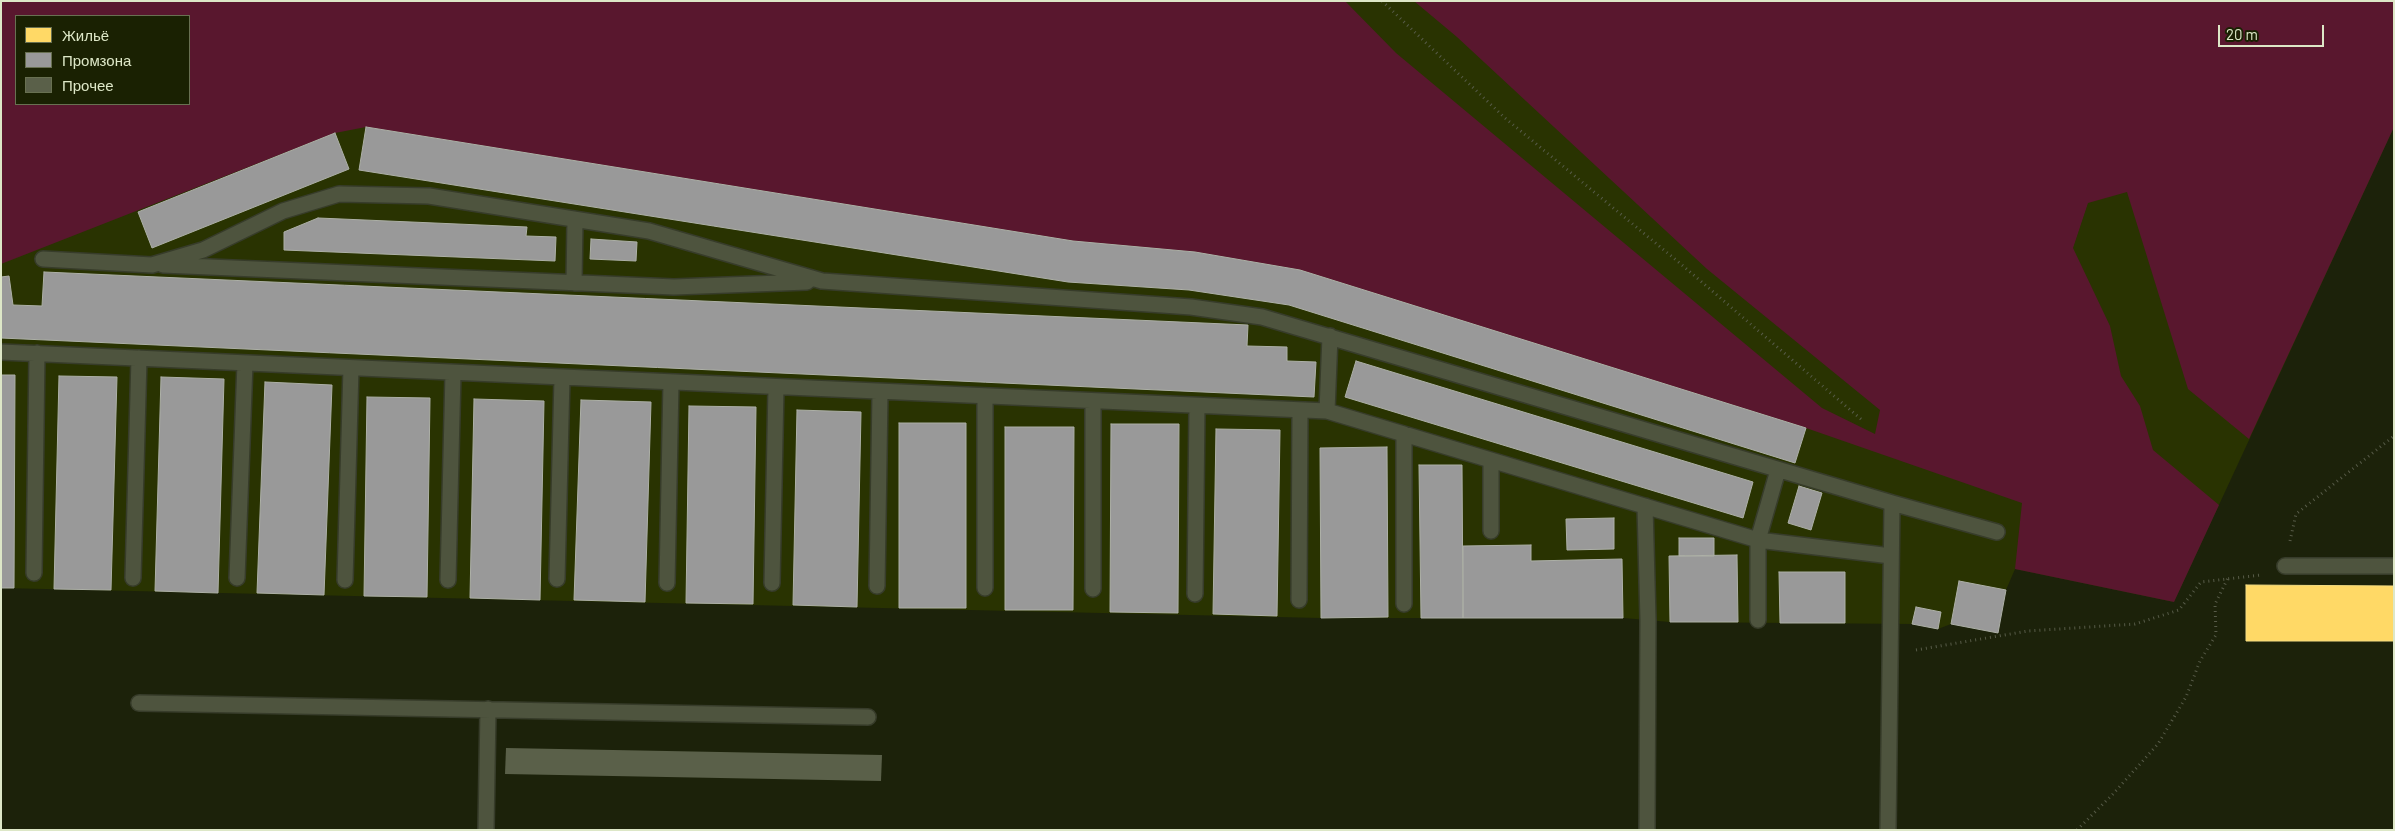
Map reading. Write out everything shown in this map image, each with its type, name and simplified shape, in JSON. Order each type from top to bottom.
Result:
[{"type":"lane","points":[[152,265],[203,250],[283,211],[339,194],[429,196],[649,231],[822,281]]},
{"type":"lane","points":[[574,220],[574,283]]},
{"type":"lane","points":[[43,260],[674,287],[822,281],[1191,308],[1262,317],[1778,470],[1997,532]]},
{"type":"lane","points":[[1327,411],[1330,336]]},
{"type":"lane","points":[[1,352],[1327,411],[1758,540],[1891,556]]},
{"type":"lane","points":[[34,574],[37,354]]},
{"type":"lane","points":[[133,578],[139,358]]},
{"type":"lane","points":[[238,578],[244,363]]},
{"type":"lane","points":[[345,580],[351,368]]},
{"type":"lane","points":[[448,580],[453,373]]},
{"type":"lane","points":[[557,579],[562,378]]},
{"type":"lane","points":[[667,583],[671,382]]},
{"type":"lane","points":[[772,583],[776,387]]},
{"type":"lane","points":[[877,586],[880,392]]},
{"type":"lane","points":[[985,397],[985,588]]},
{"type":"lane","points":[[1093,401],[1093,589]]},
{"type":"lane","points":[[1195,594],[1197,406]]},
{"type":"lane","points":[[1299,600],[1300,410]]},
{"type":"lane","points":[[1404,434],[1404,604]]},
{"type":"lane","points":[[1491,461],[1491,530]]},
{"type":"lane","points":[[1758,620],[1758,540],[1778,470]]},
{"type":"lane","points":[[1888,830],[1892,503]]},
{"type":"lane","points":[[1645,506],[1648,620],[1647,830]]},
{"type":"lane","points":[[2285,566],[2394,566]]},
{"type":"lane","points":[[139,703],[868,717]]},
{"type":"lane","points":[[486,830],[488,709]]},
{"type":"path","points":[[1382,1],[1505,118],[1689,271],[1862,420]]},
{"type":"path","points":[[1891,655],[2028,631],[2134,624],[2179,610],[2201,582],[2266,574],[2285,566],[2296,514],[2394,436]]},
{"type":"path","points":[[2077,830],[2158,744],[2186,697],[2200,661],[2216,635],[2215,604],[2228,578]]},
{"type":"shaded area","points":[[1,1],[2394,1],[2394,127],[2174,602],[2015,569],[2006,590],[1998,633],[1951,624],[1938,629],[1912,624],[1670,622],[1623,618],[1321,618],[1,588]]},
{"type":"shaded area","points":[[1,1],[1345,1],[1396,53],[1822,408],[1875,434],[1880,410],[1707,269],[1457,37],[1414,1],[2394,1],[2394,127],[2249,439],[2188,389],[2127,192],[2088,203],[2073,248],[2110,326],[2121,376],[2140,406],[2153,450],[2219,505],[2174,602],[2015,569],[2022,503],[1806,428],[1300,270],[1195,252],[1073,241],[366,127],[335,133],[1,264]]},
{"type":"building: Жильё","points":[[2246,585],[2394,586],[2394,641],[2246,641]]},
{"type":"building: Промзона","points":[[366,127],[1073,241],[1195,252],[1300,270],[1806,428],[1795,463],[1289,305],[1189,290],[1068,282],[359,170]]},
{"type":"building: Промзона","points":[[335,133],[349,169],[152,248],[138,212]]},
{"type":"building: Промзона","points":[[318,218],[527,227],[526,236],[556,237],[555,261],[284,250],[284,232]]},
{"type":"building: Промзона","points":[[591,239],[637,242],[636,261],[590,259]]},
{"type":"building: Промзона","points":[[44,272],[1248,325],[1247,346],[1287,347],[1287,361],[1316,362],[1314,397],[1,338],[1,277],[9,276],[13,305],[42,306]]},
{"type":"building: Промзона","points":[[1356,361],[1753,482],[1743,518],[1345,397]]},
{"type":"building: Промзона","points":[[1,375],[15,375],[14,588],[1,588]]},
{"type":"building: Промзона","points":[[59,376],[117,377],[111,590],[54,589]]},
{"type":"building: Промзона","points":[[161,377],[224,379],[218,593],[155,591]]},
{"type":"building: Промзона","points":[[265,382],[332,385],[324,595],[257,593]]},
{"type":"building: Промзона","points":[[367,397],[430,398],[427,597],[364,596]]},
{"type":"building: Промзона","points":[[474,399],[544,401],[540,600],[470,598]]},
{"type":"building: Промзона","points":[[581,400],[651,402],[645,602],[574,600]]},
{"type":"building: Промзона","points":[[689,406],[756,407],[753,604],[686,603]]},
{"type":"building: Промзона","points":[[797,410],[861,412],[857,607],[793,605]]},
{"type":"building: Промзона","points":[[899,423],[966,423],[966,608],[899,608]]},
{"type":"building: Промзона","points":[[1111,424],[1179,424],[1178,613],[1110,612]]},
{"type":"building: Промзона","points":[[1005,427],[1074,427],[1073,610],[1005,610]]},
{"type":"building: Промзона","points":[[1216,429],[1280,430],[1277,616],[1213,614]]},
{"type":"building: Промзона","points":[[1387,447],[1388,617],[1321,618],[1320,448]]},
{"type":"building: Промзона","points":[[1419,465],[1462,465],[1463,618],[1421,618]]},
{"type":"building: Промзона","points":[[1799,486],[1822,493],[1811,530],[1788,523]]},
{"type":"building: Промзона","points":[[1614,518],[1614,549],[1567,550],[1566,519]]},
{"type":"building: Промзона","points":[[1679,538],[1714,538],[1714,556],[1679,556]]},
{"type":"building: Промзона","points":[[1531,545],[1531,561],[1622,559],[1623,618],[1463,618],[1463,546]]},
{"type":"building: Промзона","points":[[1737,555],[1738,622],[1670,622],[1669,556]]},
{"type":"building: Промзона","points":[[1779,572],[1845,572],[1845,623],[1780,623]]},
{"type":"building: Промзона","points":[[1959,581],[2006,590],[1998,633],[1951,624]]},
{"type":"building: Промзона","points":[[1916,607],[1941,612],[1938,629],[1912,624]]},
{"type":"building: Прочее","points":[[506,748],[882,755],[881,781],[505,774]]}]
